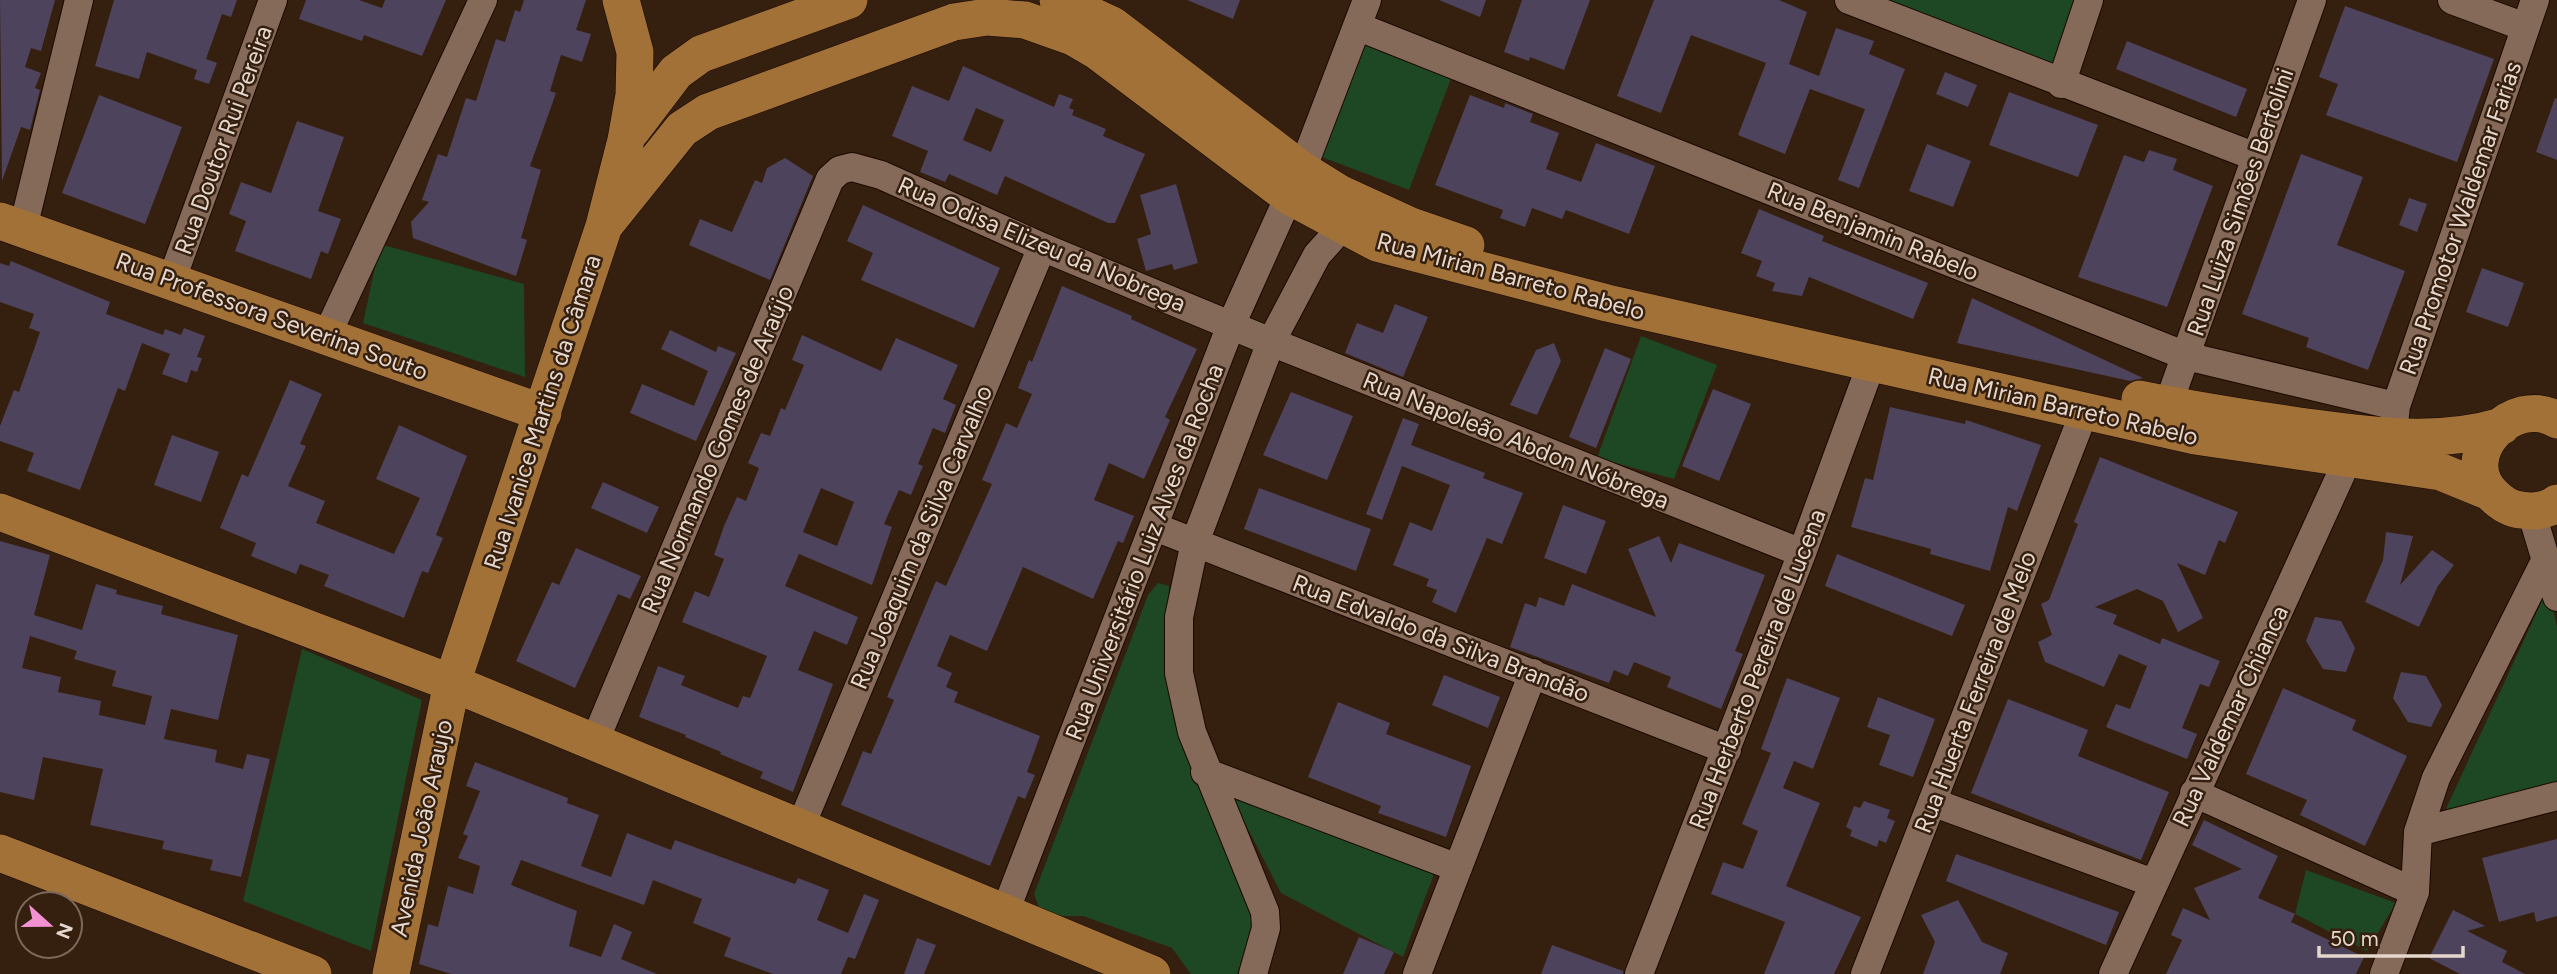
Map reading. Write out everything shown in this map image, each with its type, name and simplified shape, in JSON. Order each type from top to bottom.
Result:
[{"type":"main road","name":"Rua Ivanice Martins da Câmara","points":[[452,683],[604,226],[626,140],[634,95],[635,52],[621,0]]},
{"type":"main road","name":"Rua Ivanice Martins da Câmara","points":[[626,140],[651,102],[676,72],[701,54],[849,0]]},
{"type":"main road","name":"Rua Mirian Barreto Rabelo","points":[[1058,0],[1112,25],[1296,183],[1342,227],[1377,243],[1607,303],[2194,436],[2441,472],[2490,492],[2502,503],[2517,510],[2549,509]]},
{"type":"main road","name":"Rua Mirian Barreto Rabelo","points":[[604,226],[682,129],[708,112],[954,22],[988,17],[1025,20],[1051,28],[1097,51],[1296,183],[1339,194],[1450,240],[1488,251],[2017,373],[2168,405],[2394,422],[2458,436],[2502,426],[2521,415],[2555,417]]},
{"type":"main road","name":"Rua Professora Severina Souto","points":[[11,225],[172,279],[326,337],[543,413]]},
{"type":"main road","points":[[2490,492],[2482,477],[2480,460],[2488,436],[2502,426]]},
{"type":"main road","points":[[0,512],[452,683],[1152,974]]},
{"type":"main road","name":"Avenida João Araujo","points":[[391,974],[452,683]]},
{"type":"main road","points":[[0,853],[313,974]]},
{"type":"street","points":[[11,225],[79,0]]},
{"type":"street","name":"Rua Doutor Rui Pereira","points":[[172,279],[273,0]]},
{"type":"street","points":[[326,337],[483,0]]},
{"type":"street","name":"Rua Universitário Luiz Alves da Rocha","points":[[1005,912],[1231,325],[1296,183],[1359,27],[1367,0]]},
{"type":"street","points":[[1849,0],[2256,157]]},
{"type":"street","points":[[2061,84],[2089,0]]},
{"type":"street","name":"Rua Luiza Simões Bertolini","points":[[2168,405],[2312,0]]},
{"type":"street","points":[[2452,0],[2525,27]]},
{"type":"street","name":"Rua Promotor Waldemar Farias","points":[[2394,422],[2535,0]]},
{"type":"street","name":"Rua Benjamin Rabelo","points":[[1359,27],[2186,356],[2394,422]]},
{"type":"street","name":"Rua Odisa Elizeu da Nobrega","points":[[852,167],[881,175],[1042,247],[1231,325]]},
{"type":"street","name":"Rua Normando Gomes de Araújo","points":[[594,743],[830,179],[839,170],[852,167]]},
{"type":"street","points":[[1253,974],[1266,928],[1265,912],[1205,772],[1185,703],[1178,646],[1183,585],[1230,441],[1271,342],[1317,255],[1342,227]]},
{"type":"street","name":"Rua Joaquim da Silva Carvalho","points":[[800,828],[1042,247]]},
{"type":"street","name":"Rua Napoleão Abdon Nóbrega","points":[[1231,325],[1802,553]]},
{"type":"street","name":"Rua Herberto Pereira de Lucena","points":[[1639,974],[1727,750],[1872,362]]},
{"type":"street","name":"Rua Huerta Ferreira de Melo","points":[[1865,974],[2085,410]]},
{"type":"street","name":"Rua Valdemar Chianca","points":[[2113,974],[2152,883],[2348,459]]},
{"type":"street","points":[[2549,509],[2546,559],[2557,597]]},
{"type":"street","name":"Rua Edvaldo da Silva Brandão","points":[[1155,527],[1727,750]]},
{"type":"street","points":[[2384,974],[2415,892],[2418,832],[2436,778],[2546,559]]},
{"type":"street","points":[[1417,974],[1532,673]]},
{"type":"street","points":[[1205,772],[1458,867]]},
{"type":"street","points":[[2194,793],[2415,892]]},
{"type":"street","points":[[2418,832],[2557,796]]},
{"type":"street","points":[[1931,802],[2152,883]]},
{"type":"green space","points":[[1860,0],[2078,0],[2049,85]]},
{"type":"green space","points":[[1362,42],[1452,76],[1409,190],[1319,156]]},
{"type":"green space","points":[[380,244],[524,284],[525,377],[363,323]]},
{"type":"green space","points":[[1641,336],[1717,365],[1674,479],[1597,458]]},
{"type":"green space","points":[[1158,583],[1169,586],[1166,679],[1257,921],[1237,974],[1191,974],[1172,948],[1083,916],[1042,916],[1034,894],[1148,595]]},
{"type":"green space","points":[[2548,588],[2557,627],[2557,789],[2438,826]]},
{"type":"green space","points":[[302,649],[422,700],[371,951],[243,901]]},
{"type":"green space","points":[[1232,798],[1434,874],[1403,957],[1281,893]]},
{"type":"green space","points":[[2306,870],[2396,903],[2367,951],[2295,914]]},
{"type":"building","points":[[0,0],[55,0],[41,51],[31,48],[25,67],[41,73],[35,88],[40,90],[30,130],[21,127],[2,181]]},
{"type":"building","points":[[114,0],[237,0],[231,17],[222,14],[206,59],[217,63],[209,84],[194,79],[197,70],[147,52],[139,79],[95,66]]},
{"type":"building","points":[[306,0],[359,0],[382,8],[385,0],[446,0],[422,56],[364,35],[362,41],[299,19]]},
{"type":"building","points":[[524,0],[586,0],[576,30],[591,34],[582,62],[561,55],[550,91],[556,93],[530,166],[541,170],[521,238],[527,240],[516,276],[413,238],[411,222],[429,202],[422,200],[438,154],[447,157],[466,98],[476,101],[496,39],[505,42],[515,10],[520,12]]},
{"type":"building","points":[[1187,0],[1240,0],[1233,19]]},
{"type":"building","points":[[1439,0],[1486,0],[1480,17]]},
{"type":"building","points":[[1522,0],[1590,0],[1564,70],[1530,57],[1529,61],[1504,52]]},
{"type":"building","points":[[1654,0],[1779,0],[1807,12],[1789,64],[1819,76],[1836,28],[1874,41],[1869,54],[1905,69],[1859,188],[1838,180],[1865,109],[1810,89],[1785,154],[1738,135],[1766,63],[1691,35],[1661,113],[1617,96]]},
{"type":"building","points":[[2345,6],[2494,59],[2457,162],[2326,115],[2338,84],[2319,77]]},
{"type":"building","points":[[2127,41],[2247,89],[2236,117],[2116,69]]},
{"type":"building","points":[[963,66],[1054,107],[1059,94],[1073,99],[1069,108],[1074,110],[1072,115],[1106,129],[1103,136],[1145,154],[1115,223],[1108,223],[1005,176],[997,195],[949,174],[945,182],[920,172],[928,151],[892,136],[912,86],[949,101]],"holes":[[[976,108],[1004,120],[991,152],[963,140]]]},
{"type":"building","points":[[1945,72],[1977,85],[1968,107],[1936,94]]},
{"type":"building","points":[[2009,92],[2098,125],[2078,177],[1989,145]]},
{"type":"building","points":[[99,95],[182,127],[145,224],[62,193]]},
{"type":"building","points":[[1470,95],[1504,108],[1505,103],[1533,114],[1530,122],[1559,133],[1546,169],[1581,182],[1596,143],[1655,166],[1629,234],[1566,210],[1562,219],[1532,208],[1525,227],[1500,218],[1503,210],[1435,185]]},
{"type":"building","points":[[2555,98],[2557,99],[2557,160],[2536,152]]},
{"type":"building","points":[[297,121],[344,137],[318,211],[341,219],[328,254],[321,251],[311,279],[235,251],[246,221],[229,214],[241,182],[271,193]]},
{"type":"building","points":[[1927,144],[1971,161],[1953,207],[1909,191]]},
{"type":"building","points":[[2149,150],[2177,159],[2173,170],[2213,186],[2167,307],[2078,277],[2124,155],[2144,162]]},
{"type":"building","points":[[2301,154],[2363,177],[2337,245],[2405,271],[2368,370],[2306,347],[2309,338],[2242,314]]},
{"type":"building","points":[[785,158],[813,176],[770,280],[689,245],[700,219],[732,232],[755,180],[762,183],[767,168]]},
{"type":"building","points":[[1176,184],[1198,263],[1174,270],[1172,264],[1146,271],[1137,239],[1151,234],[1140,195]]},
{"type":"building","points":[[2409,198],[2427,204],[2417,232],[2399,225]]},
{"type":"building","points":[[863,205],[1000,268],[974,328],[861,280],[873,253],[847,241]]},
{"type":"building","points":[[1759,209],[1824,236],[1822,241],[1928,283],[1913,319],[1809,277],[1802,296],[1772,291],[1775,283],[1756,276],[1762,261],[1741,253]]},
{"type":"building","points":[[11,261],[110,302],[106,314],[163,335],[165,329],[181,335],[184,328],[205,336],[197,357],[202,358],[197,372],[191,370],[187,383],[162,374],[170,354],[142,343],[125,391],[118,388],[80,490],[27,471],[34,453],[0,441],[0,426],[14,390],[19,392],[40,332],[29,328],[34,314],[0,302],[0,263],[9,266]]},
{"type":"building","points":[[2482,268],[2524,283],[2508,327],[2466,312]]},
{"type":"building","points":[[1062,286],[1132,316],[1131,319],[1197,349],[1165,417],[1170,420],[1144,479],[1109,463],[1094,500],[1134,516],[1123,543],[1118,541],[1093,599],[1023,567],[987,651],[950,635],[937,666],[952,673],[946,687],[958,692],[954,702],[1040,736],[1027,772],[1035,775],[1025,799],[1018,796],[990,866],[841,805],[863,751],[871,754],[894,700],[887,697],[936,581],[946,586],[992,484],[982,480],[1006,423],[1017,428],[1032,394],[1018,388],[1029,360],[1032,362]]},
{"type":"building","points":[[1972,298],[2143,378],[2130,381],[1957,343]]},
{"type":"building","points":[[1395,304],[1428,317],[1403,377],[1345,353],[1357,323],[1383,333]]},
{"type":"building","points":[[670,330],[716,352],[718,346],[736,353],[696,441],[630,413],[642,384],[694,406],[708,371],[661,349]]},
{"type":"building","points":[[802,335],[881,371],[896,338],[958,365],[943,399],[956,405],[945,433],[933,428],[918,464],[923,466],[911,495],[899,490],[884,524],[892,527],[872,585],[799,554],[785,586],[858,617],[847,645],[814,631],[798,670],[833,684],[793,792],[760,778],[763,772],[720,754],[721,752],[685,737],[686,735],[639,717],[658,666],[685,676],[681,685],[738,708],[743,696],[750,698],[767,656],[682,622],[695,591],[709,597],[724,559],[714,555],[724,526],[737,497],[746,501],[759,468],[748,463],[761,433],[770,436],[781,408],[785,410],[804,365],[792,360]],"holes":[[[821,488],[854,502],[837,546],[803,532]]]},
{"type":"building","points":[[1554,343],[1561,361],[1537,415],[1510,405],[1536,350]]},
{"type":"building","points":[[1605,348],[1631,359],[1596,448],[1569,437]]},
{"type":"building","points":[[290,380],[322,394],[300,444],[306,446],[288,486],[325,501],[316,523],[394,554],[420,498],[376,479],[399,425],[467,456],[436,535],[443,538],[428,573],[422,571],[404,618],[324,586],[329,575],[300,564],[296,574],[251,556],[256,543],[220,528],[242,474],[248,477]]},
{"type":"building","points":[[1713,389],[1751,404],[1719,481],[1682,466]]},
{"type":"building","points":[[1291,392],[1353,416],[1327,480],[1263,455]]},
{"type":"building","points":[[1890,407],[1965,424],[1966,420],[2041,445],[2017,511],[2008,507],[1990,571],[1930,554],[1931,549],[1851,527],[1865,478],[1873,480]]},
{"type":"building","points":[[1403,418],[1419,424],[1411,445],[1485,473],[1483,478],[1523,493],[1502,544],[1487,538],[1456,613],[1432,602],[1437,590],[1426,586],[1429,579],[1393,565],[1410,522],[1432,531],[1450,485],[1402,466],[1382,520],[1366,514]]},
{"type":"building","points":[[172,435],[219,452],[201,502],[154,485]]},
{"type":"building","points":[[2100,457],[2238,512],[2225,543],[2219,540],[2205,575],[2177,563],[2203,618],[2178,632],[2163,601],[2137,589],[2095,607],[2117,615],[2113,624],[2160,644],[2162,638],[2220,661],[2209,687],[2200,684],[2182,728],[2197,734],[2187,759],[2106,727],[2116,704],[2130,709],[2147,666],[2119,654],[2104,687],[2045,662],[2038,642],[2052,635],[2041,604],[2049,600],[2078,524],[2074,522]]},
{"type":"building","points":[[603,482],[659,507],[647,533],[591,508]]},
{"type":"building","points":[[1259,488],[1371,529],[1356,571],[1244,529]]},
{"type":"building","points":[[1563,505],[1606,521],[1586,574],[1544,558]]},
{"type":"building","points":[[2386,532],[2413,536],[2400,585],[2432,550],[2454,565],[2438,586],[2419,627],[2365,602],[2383,560]]},
{"type":"building","points":[[1659,536],[1671,563],[1679,543],[1765,575],[1735,651],[1743,654],[1721,709],[1667,687],[1671,677],[1634,662],[1628,676],[1614,670],[1609,683],[1510,647],[1525,603],[1536,607],[1539,597],[1564,606],[1572,584],[1656,617],[1628,549]]},
{"type":"building","points":[[0,541],[50,555],[34,615],[82,630],[96,584],[117,590],[116,594],[163,606],[161,614],[238,635],[218,720],[171,709],[164,739],[217,750],[215,762],[243,769],[247,754],[270,759],[241,877],[210,870],[213,860],[162,849],[164,841],[90,825],[103,769],[43,757],[34,800],[0,792]],"holes":[[[30,636],[77,651],[74,659],[116,671],[112,686],[152,696],[145,725],[99,715],[101,701],[58,692],[61,677],[22,668]]]},
{"type":"building","points":[[576,548],[641,576],[630,599],[618,594],[575,688],[516,661],[552,582],[559,585]]},
{"type":"building","points":[[1837,554],[1965,605],[1952,636],[1825,586]]},
{"type":"building","points":[[2315,617],[2341,621],[2355,648],[2346,672],[2323,669],[2306,641]]},
{"type":"building","points":[[2401,672],[2426,676],[2442,705],[2431,727],[2408,722],[2393,698]]},
{"type":"building","points":[[1444,675],[1500,697],[1488,728],[1432,705]]},
{"type":"building","points":[[1787,678],[1840,698],[1813,769],[1794,761],[1783,788],[1820,803],[1786,886],[1861,917],[1834,974],[1764,974],[1785,922],[1711,894],[1723,862],[1743,869],[1758,831],[1742,824],[1771,753],[1761,749]]},
{"type":"building","points":[[2283,688],[2356,720],[2352,730],[2407,756],[2365,846],[2300,815],[2307,800],[2246,774]]},
{"type":"building","points":[[1878,697],[1935,719],[1913,777],[1879,765],[1890,735],[1867,727]]},
{"type":"building","points":[[2008,699],[2088,730],[2078,756],[2169,792],[2141,860],[1971,793]]},
{"type":"building","points":[[1338,702],[1390,723],[1386,734],[1471,766],[1446,837],[1378,813],[1381,806],[1308,777]]},
{"type":"building","points":[[475,762],[568,798],[567,803],[599,815],[581,866],[611,877],[627,833],[671,850],[675,840],[795,884],[798,878],[829,890],[817,920],[848,933],[864,894],[879,900],[855,959],[848,957],[841,974],[773,974],[724,956],[731,938],[693,923],[702,899],[653,880],[644,905],[521,860],[511,885],[577,911],[569,946],[601,957],[614,924],[632,932],[621,959],[657,974],[451,974],[419,964],[428,924],[438,927],[448,886],[473,894],[480,866],[458,858],[468,836],[463,834],[480,791],[466,786]]},
{"type":"building","points":[[1864,801],[1890,810],[1887,818],[1895,821],[1886,843],[1879,840],[1877,847],[1850,836],[1852,830],[1846,827],[1854,806],[1860,808]]},
{"type":"building","points":[[2204,820],[2278,856],[2258,898],[2295,914],[2291,922],[2364,957],[2356,974],[2166,974],[2182,940],[2171,935],[2183,908],[2210,920],[2194,888],[2242,869],[2192,845]]},
{"type":"building","points":[[2557,839],[2557,916],[2536,922],[2534,912],[2499,922],[2482,858]]},
{"type":"building","points":[[1956,854],[2119,912],[2106,945],[1946,881]]},
{"type":"building","points":[[1958,900],[1982,942],[2008,953],[2000,974],[1923,974],[1935,942],[1921,915]]},
{"type":"building","points":[[2453,910],[2485,926],[2467,931],[2507,951],[2502,962],[2525,974],[2460,974],[2429,958]]},
{"type":"building","points":[[1359,937],[1394,952],[1384,974],[1343,974]]},
{"type":"building","points":[[917,938],[936,945],[924,974],[904,974]]},
{"type":"building","points":[[1552,945],[1623,971],[1623,974],[1541,974]]}]
